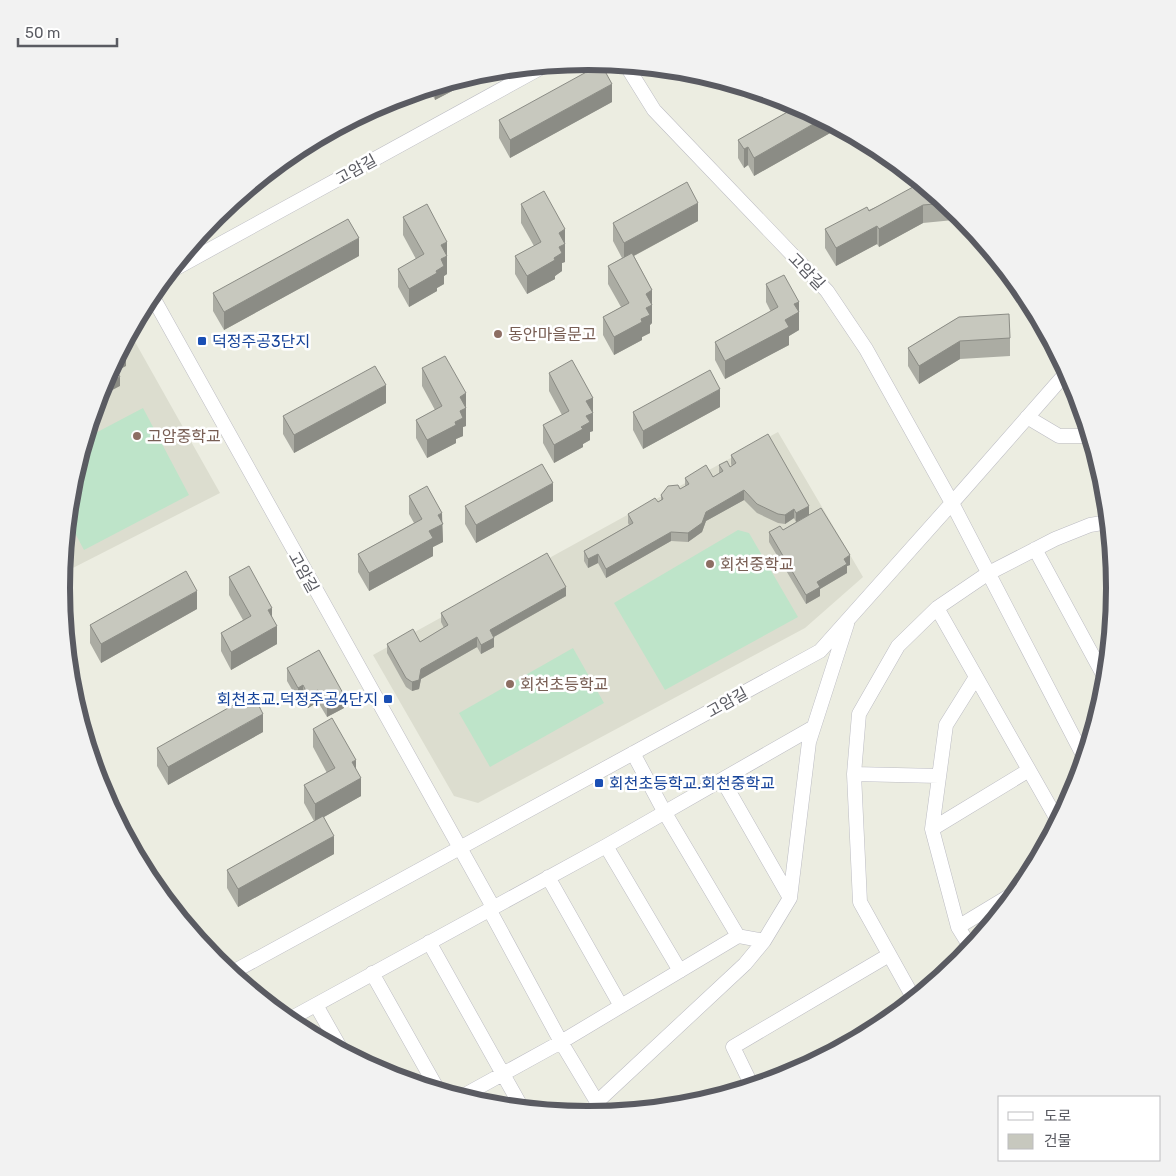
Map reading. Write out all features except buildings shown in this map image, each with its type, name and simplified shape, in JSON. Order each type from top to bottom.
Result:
[{"type":"street","name":"고암길","points":[[630,72],[654,110],[827,291],[866,348],[952,503]]},
{"type":"street","name":"고암길","points":[[185,263],[531,73]]},
{"type":"street","name":"고암길","points":[[156,302],[460,848]]},
{"type":"street","name":"고암길","points":[[238,969],[820,651],[1062,378]]},
{"type":"street","points":[[1027,417],[1059,436],[1083,436]]},
{"type":"street","points":[[952,503],[987,574],[1080,750]]},
{"type":"street","points":[[911,993],[860,902],[854,774],[859,714],[898,646],[937,608],[987,574],[1035,549],[1090,525],[1102,523]]},
{"type":"street","points":[[1035,549],[1101,661]]},
{"type":"street","points":[[937,608],[1054,814]]},
{"type":"street","points":[[602,1106],[746,964],[764,941],[790,898],[812,728],[849,616]]},
{"type":"street","points":[[967,941],[958,927],[932,829],[946,725],[976,676]]},
{"type":"street","points":[[296,1016],[723,781],[812,728]]},
{"type":"street","points":[[632,753],[665,813],[738,936]]},
{"type":"street","points":[[932,829],[1029,770]]},
{"type":"street","points":[[854,774],[939,776]]},
{"type":"street","points":[[723,781],[790,898]]},
{"type":"street","points":[[606,846],[680,971]]},
{"type":"street","points":[[460,848],[561,1042],[599,1106]]},
{"type":"street","points":[[548,877],[622,1006]]},
{"type":"street","points":[[958,927],[1000,902]]},
{"type":"street","points":[[470,1092],[561,1042],[738,936],[764,941]]},
{"type":"street","points":[[429,942],[518,1102]]},
{"type":"street","points":[[749,1081],[733,1046],[889,955]]},
{"type":"street","points":[[372,973],[434,1082]]},
{"type":"street","points":[[316,1005],[336,1041]]},
{"type":"shaded area","name":"고암중학교","points":[[134,339],[220,493],[71,569],[74,520],[80,487],[97,421],[109,390]]},
{"type":"shaded area","points":[[778,432],[863,577],[805,628],[478,803],[454,796],[373,655]]},
{"type":"green space","points":[[143,408],[189,495],[84,550],[73,530],[80,487],[93,434]]},
{"type":"green space","points":[[738,530],[749,533],[798,617],[665,690],[614,603]]},
{"type":"green space","points":[[573,648],[604,703],[490,767],[459,713]]},
{"type":"place","name":"동안마을문고","points":[[498,334]]},
{"type":"place","name":"덕정주공3단지","points":[[202,341]]},
{"type":"place","name":"고암중학교","points":[[137,436]]},
{"type":"place","name":"회천중학교","points":[[710,564]]},
{"type":"place","name":"회천초등학교","points":[[510,684]]},
{"type":"place","name":"회천초교.덕정주공4단지","points":[[388,699]]},
{"type":"place","name":"회천초등학교.회천중학교","points":[[599,783]]}]
